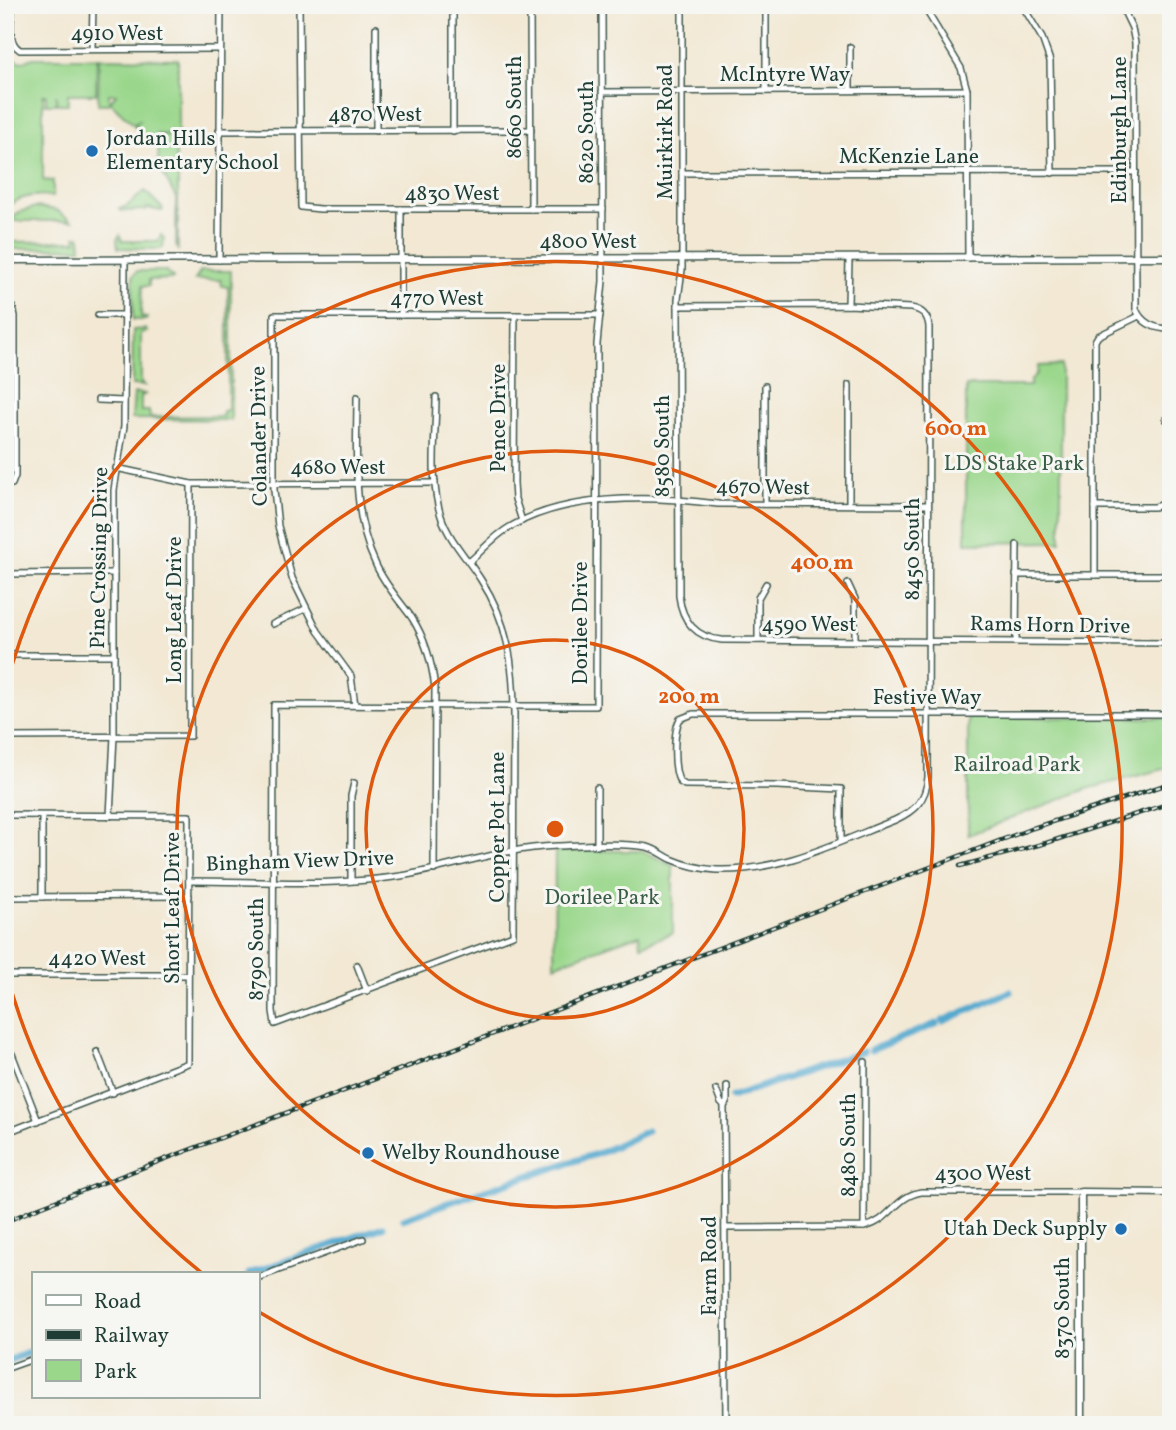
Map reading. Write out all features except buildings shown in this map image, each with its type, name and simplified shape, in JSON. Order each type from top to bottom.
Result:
[{"type":"street","name":"4910 West","points":[[12,5],[12,39],[15,47],[23,50],[219,49]]},
{"type":"street","points":[[92,49],[93,5]]},
{"type":"street","points":[[219,260],[220,5]]},
{"type":"street","points":[[299,5],[299,131]]},
{"type":"street","name":"8660 South","points":[[530,5],[531,209]]},
{"type":"street","name":"8620 South","points":[[603,5],[603,260]]},
{"type":"street","name":"Muirkirk Road","points":[[682,5],[682,259]]},
{"type":"street","points":[[766,5],[766,91]]},
{"type":"street","points":[[923,5],[961,68],[967,90],[968,258]]},
{"type":"street","points":[[1022,5],[1042,38],[1051,61],[1052,173]]},
{"type":"street","name":"Edinburgh Lane","points":[[1121,5],[1132,28],[1135,43],[1135,301],[1139,316]]},
{"type":"street","points":[[453,8],[453,131]]},
{"type":"street","points":[[376,28],[376,131]]},
{"type":"street","points":[[850,47],[850,90]]},
{"type":"street","name":"McIntyre Way","points":[[603,92],[967,90]]},
{"type":"street","name":"4870 West","points":[[219,131],[531,130]]},
{"type":"street","name":"4830 West","points":[[299,131],[300,207],[603,209]]},
{"type":"street","name":"McKenzie Lane","points":[[682,173],[1136,172]]},
{"type":"street","points":[[401,209],[401,315]]},
{"type":"street","name":"4800 West","points":[[5,260],[1171,257]]},
{"type":"street","name":"8580 South","points":[[682,259],[678,306],[679,596],[683,616],[692,629]]},
{"type":"street","points":[[678,306],[848,306],[849,259]]},
{"type":"street","name":"Pine Crossing Drive","points":[[110,816],[114,736],[116,468],[123,433],[125,260]]},
{"type":"street","name":"Dorilee Drive","points":[[274,705],[596,706],[597,344],[603,260]]},
{"type":"street","points":[[7,304],[13,308],[15,316],[11,425],[15,476],[8,484]]},
{"type":"street","name":"8450 South","points":[[848,306],[911,308],[923,313],[929,327],[927,788]]},
{"type":"street","name":"4770 West","points":[[274,315],[600,314]]},
{"type":"street","points":[[98,315],[125,315]]},
{"type":"street","name":"Colander Drive","points":[[274,315],[274,484],[276,513],[284,552],[306,609],[318,631],[351,676],[355,705]]},
{"type":"street","name":"Pence Drive","points":[[514,315],[514,494],[522,521]]},
{"type":"street","points":[[1095,575],[1095,341],[1098,336],[1139,316],[1152,326],[1171,329]]},
{"type":"street","points":[[849,385],[849,504]]},
{"type":"street","points":[[765,386],[765,504]]},
{"type":"street","points":[[357,397],[357,484],[366,541],[376,565],[424,640],[432,663],[435,706],[435,870]]},
{"type":"street","name":"Copper Pot Lane","points":[[275,1024],[513,936],[512,665],[504,630],[492,599],[455,544],[437,500],[436,397]]},
{"type":"street","points":[[98,400],[124,401]]},
{"type":"street","name":"4680 West","points":[[116,468],[191,484],[435,483]]},
{"type":"street","name":"Long Leaf Drive","points":[[114,736],[190,736],[191,484]]},
{"type":"street","name":"4670 West","points":[[469,562],[500,533],[522,521],[567,505],[597,501],[929,505]]},
{"type":"street","points":[[1095,507],[1154,507],[1171,502]]},
{"type":"street","points":[[1016,641],[1017,545]]},
{"type":"street","points":[[5,574],[114,573]]},
{"type":"street","points":[[1016,575],[1171,575]]},
{"type":"street","points":[[758,640],[758,598],[766,584]]},
{"type":"street","points":[[848,584],[855,599],[855,640]]},
{"type":"street","points":[[274,624],[306,609]]},
{"type":"street","name":"4590 West","points":[[692,629],[713,639],[929,640]]},
{"type":"street","name":"Rams Horn Drive","points":[[929,640],[1171,643]]},
{"type":"street","points":[[11,655],[114,655]]},
{"type":"street","name":"8790 South","points":[[274,705],[272,1011],[275,1024]]},
{"type":"street","name":"Festive Way","points":[[841,841],[841,789],[685,785],[680,782],[676,774],[677,723],[684,716],[693,714],[1171,714]]},
{"type":"street","points":[[5,737],[114,736]]},
{"type":"street","points":[[351,881],[351,796],[354,783]]},
{"type":"street","points":[[597,788],[597,846]]},
{"type":"street","name":"Bingham View Drive","points":[[188,881],[351,881],[435,870],[513,851],[555,846],[645,847],[685,864],[715,870],[741,870],[781,863],[909,814],[919,805],[927,788]]},
{"type":"street","name":"Short Leaf Drive","points":[[5,815],[189,816],[188,1063],[113,1093]]},
{"type":"street","points":[[42,816],[42,897]]},
{"type":"street","points":[[5,897],[188,896]]},
{"type":"street","points":[[357,965],[367,991]]},
{"type":"street","name":"4420 West","points":[[5,975],[188,975]]},
{"type":"street","points":[[5,1133],[113,1093],[97,1052]]},
{"type":"street","points":[[12,1054],[38,1121]]},
{"type":"street","name":"8480 South","points":[[864,1227],[865,1062]]},
{"type":"street","name":"Farm Road","points":[[726,1423],[724,1106],[727,1102],[727,1086]]},
{"type":"street","points":[[716,1090],[720,1103],[724,1106]]},
{"type":"street","name":"4300 West","points":[[864,1227],[876,1225],[887,1217],[899,1201],[909,1194],[921,1192],[1171,1193]]},
{"type":"street","name":"8370 South","points":[[1081,1192],[1081,1425]]},
{"type":"street","points":[[725,1228],[864,1227]]},
{"type":"street","points":[[259,1277],[363,1239]]},
{"type":"street","points":[[5,1369],[32,1359]]},
{"type":"street","points":[[688,1422],[726,1423]]},
{"type":"green space","points":[[5,54],[21,62],[33,58],[97,58],[96,94],[68,94],[68,104],[57,104],[56,94],[56,104],[46,104],[46,95],[43,95],[43,180],[53,181],[53,197],[28,197],[5,208]]},
{"type":"green space","points":[[99,58],[178,59],[178,135],[156,134],[149,141],[134,126],[141,119],[133,124],[110,102],[116,94],[109,94],[109,104],[98,104]]},
{"type":"green space","points":[[159,136],[176,136],[176,165],[158,165]]},
{"type":"green space","points":[[159,166],[178,167],[178,249],[176,198]]},
{"type":"green space","points":[[145,191],[162,211],[147,208],[122,211],[119,209],[127,206]]},
{"type":"green space","points":[[36,207],[56,210],[72,221],[11,221],[10,227],[6,227],[7,223],[19,212]]},
{"type":"green space","points":[[120,235],[122,241],[158,241],[161,235],[164,238],[163,248],[118,248],[117,239]]},
{"type":"green space","points":[[6,236],[9,236],[10,242],[76,241],[76,236],[80,236],[81,248],[8,249]]},
{"type":"green space","points":[[137,271],[167,271],[167,274],[173,277],[149,280],[149,286],[142,286],[141,317],[147,318],[146,320],[133,320],[133,276]]},
{"type":"green space","points":[[201,271],[231,271],[231,420],[132,419],[134,393],[146,394],[141,396],[141,411],[149,411],[150,417],[223,416],[223,411],[228,410],[228,287],[222,286],[221,280],[195,280]]},
{"type":"green space","points":[[146,329],[147,332],[141,333],[141,384],[146,386],[132,385],[133,330]]},
{"type":"green space","name":"LDS Stake Park","points":[[1061,365],[1061,542],[966,543],[966,386],[1030,386],[1038,366]]},
{"type":"green space","name":"Railroad Park","points":[[968,717],[1171,718],[1171,767],[1087,789],[968,835]]},
{"type":"green space","name":"Dorilee Park","points":[[642,851],[673,866],[673,933],[641,945],[640,934],[554,965],[555,852]]},
{"type":"waterway","points":[[943,1021],[1010,992]]},
{"type":"waterway","points":[[871,1050],[936,1024]]},
{"type":"waterway","points":[[731,1097],[863,1052]]},
{"type":"waterway","points":[[403,1219],[602,1152],[647,1131]]},
{"type":"waterway","points":[[255,1272],[383,1227]]},
{"type":"waterway","points":[[5,1362],[28,1353]]},
{"type":"railway","points":[[5,1222],[1033,828],[1171,783]]},
{"type":"railway","points":[[960,866],[1046,843],[1171,803]]},
{"type":"place","name":"Jordan Hills Elementary School","points":[[92,151]]},
{"type":"place","name":"Welby Roundhouse","points":[[368,1153]]},
{"type":"place","name":"Utah Deck Supply","points":[[1121,1229]]}]
